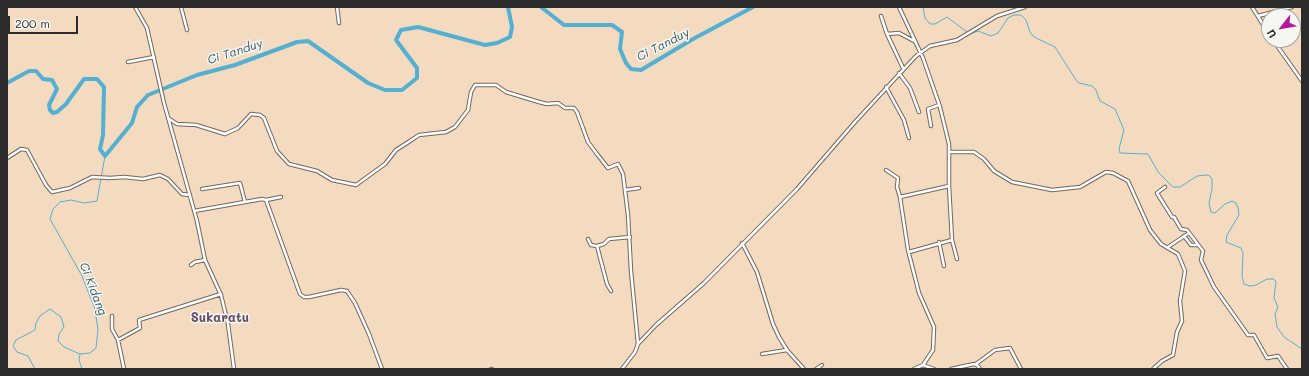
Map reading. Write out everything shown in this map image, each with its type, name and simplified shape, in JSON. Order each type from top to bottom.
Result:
[{"type":"street","points":[[136,7],[146,24],[164,103],[190,195],[205,260],[221,294],[228,324],[234,369]]},
{"type":"street","points":[[181,7],[187,30]]},
{"type":"street","points":[[337,7],[339,23]]},
{"type":"street","points":[[899,7],[920,52],[948,135],[950,152],[949,186],[952,240],[957,259]]},
{"type":"street","points":[[622,369],[635,352],[638,344],[664,316],[704,283],[809,177],[886,87],[920,52],[930,46],[957,40],[997,16],[1025,7]]},
{"type":"street","points":[[1252,7],[1261,21]]},
{"type":"street","points":[[1258,16],[1292,7]]},
{"type":"street","points":[[881,16],[887,34],[904,68]]},
{"type":"street","points":[[887,34],[899,33],[915,41]]},
{"type":"street","points":[[1279,48],[1302,81]]},
{"type":"street","points":[[128,62],[154,57]]},
{"type":"street","points":[[899,73],[910,88],[919,112]]},
{"type":"street","points":[[168,118],[177,124],[196,125],[224,134],[238,128],[249,114],[254,113],[260,115],[264,118],[277,151],[289,164],[317,171],[332,180],[357,185],[385,164],[396,150],[407,143],[419,136],[453,129],[463,119],[468,110],[473,88],[478,85],[492,84],[506,92],[539,102],[547,104],[558,102],[564,108],[575,109],[588,142],[607,167],[616,164],[620,166],[625,190],[630,237],[632,287],[638,344]]},
{"type":"street","points":[[886,87],[904,120],[909,138]]},
{"type":"street","points":[[931,126],[928,109],[939,105]]},
{"type":"street","points":[[7,158],[21,149],[27,150],[48,188],[52,192],[70,188],[88,178],[119,177],[145,179],[160,175],[168,179],[182,194],[190,195]]},
{"type":"street","points":[[950,152],[974,152],[981,156],[997,173],[1012,182],[1052,190],[1080,187],[1104,173],[1113,173],[1128,181],[1150,230],[1161,244],[1178,254],[1184,266],[1185,274],[1180,301],[1182,321],[1177,332],[1173,355],[1162,361],[1153,369]]},
{"type":"street","points":[[886,170],[898,178],[897,188],[900,196],[909,252],[919,293],[934,327],[933,349],[923,365],[914,369]]},
{"type":"street","points":[[202,189],[240,183],[245,202]]},
{"type":"street","points":[[900,196],[949,186]]},
{"type":"street","points":[[1165,187],[1157,193],[1172,217],[1174,216],[1182,229],[1189,233],[1203,251],[1201,260],[1214,288],[1248,335],[1254,335],[1267,358],[1278,356],[1287,369]]},
{"type":"street","points":[[625,190],[639,188]]},
{"type":"street","points":[[194,211],[282,197]]},
{"type":"street","points":[[266,200],[300,294],[304,297],[309,297],[341,290],[347,291],[355,303],[369,334],[382,369]]},
{"type":"street","points":[[1168,247],[1189,233]]},
{"type":"street","points":[[1184,236],[1191,245],[1199,245]]},
{"type":"street","points":[[588,239],[590,245],[597,246],[604,244],[609,239],[630,237]]},
{"type":"street","points":[[909,252],[939,242],[952,240]]},
{"type":"street","points":[[939,242],[944,266]]},
{"type":"street","points":[[742,243],[756,272],[773,324],[787,350],[804,369]]},
{"type":"street","points":[[597,246],[611,291]]},
{"type":"street","points":[[191,265],[205,260]]},
{"type":"street","points":[[118,340],[139,329],[139,320],[221,294]]},
{"type":"street","points":[[112,316],[113,332],[118,340],[124,369]]},
{"type":"street","points":[[951,369],[976,364],[995,350],[1010,348],[1021,369]]},
{"type":"street","points":[[762,354],[787,350]]},
{"type":"street","points":[[976,364],[980,369]]},
{"type":"street","points":[[816,369],[822,365]]},
{"type":"street","points":[[923,365],[934,369]]},
{"type":"waterway","name":"Ci Tanduy","points":[[7,83],[29,71],[36,71],[43,79],[52,80],[57,89],[49,105],[50,110],[53,113],[57,112],[66,104],[84,79],[97,79],[104,87],[103,135],[100,149],[105,156],[132,123],[137,107],[148,95],[197,75],[235,65],[297,42],[308,41],[368,83],[385,90],[402,90],[417,78],[417,68],[396,40],[401,30],[418,27],[485,45],[497,43],[510,37],[512,27],[508,7]]},
{"type":"waterway","name":"Ci Tanduy","points":[[541,7],[564,25],[612,25],[622,32],[620,49],[626,63],[631,69],[641,70],[693,39],[753,7]]},
{"type":"waterway","points":[[923,7],[925,18],[930,24],[935,24],[947,17],[967,32]]},
{"type":"waterway","points":[[970,34],[978,31],[991,36],[998,33],[1008,18],[1014,15],[1021,15],[1026,20],[1030,32],[1034,37],[1055,47],[1076,80],[1079,83],[1092,86],[1096,90],[1100,101],[1115,109],[1124,130],[1119,149],[1120,153],[1148,154],[1158,172],[1173,187],[1180,187],[1197,176],[1210,176],[1212,179],[1212,189],[1209,203],[1211,212],[1215,213],[1225,204],[1232,201],[1236,203],[1238,208],[1239,215],[1227,235],[1226,242],[1241,248],[1243,253],[1242,276],[1244,284],[1250,286],[1256,285],[1267,279],[1273,279],[1276,281],[1274,298],[1278,307],[1275,314],[1277,327],[1284,337],[1302,349]]},
{"type":"waterway","name":"Ci Kidang","points":[[35,369],[28,356],[17,352],[13,346],[16,340],[35,330],[36,323],[40,316],[50,309],[61,317],[64,327],[59,334],[58,341],[64,347],[80,354],[90,353],[96,348],[98,330],[95,309],[82,276],[50,219],[53,209],[60,202],[71,200],[84,203],[97,201],[105,156]]},
{"type":"waterway","points":[[80,354],[79,360],[82,369]]},
{"type":"district","name":"Sukaratu","points":[[220,318]]}]
